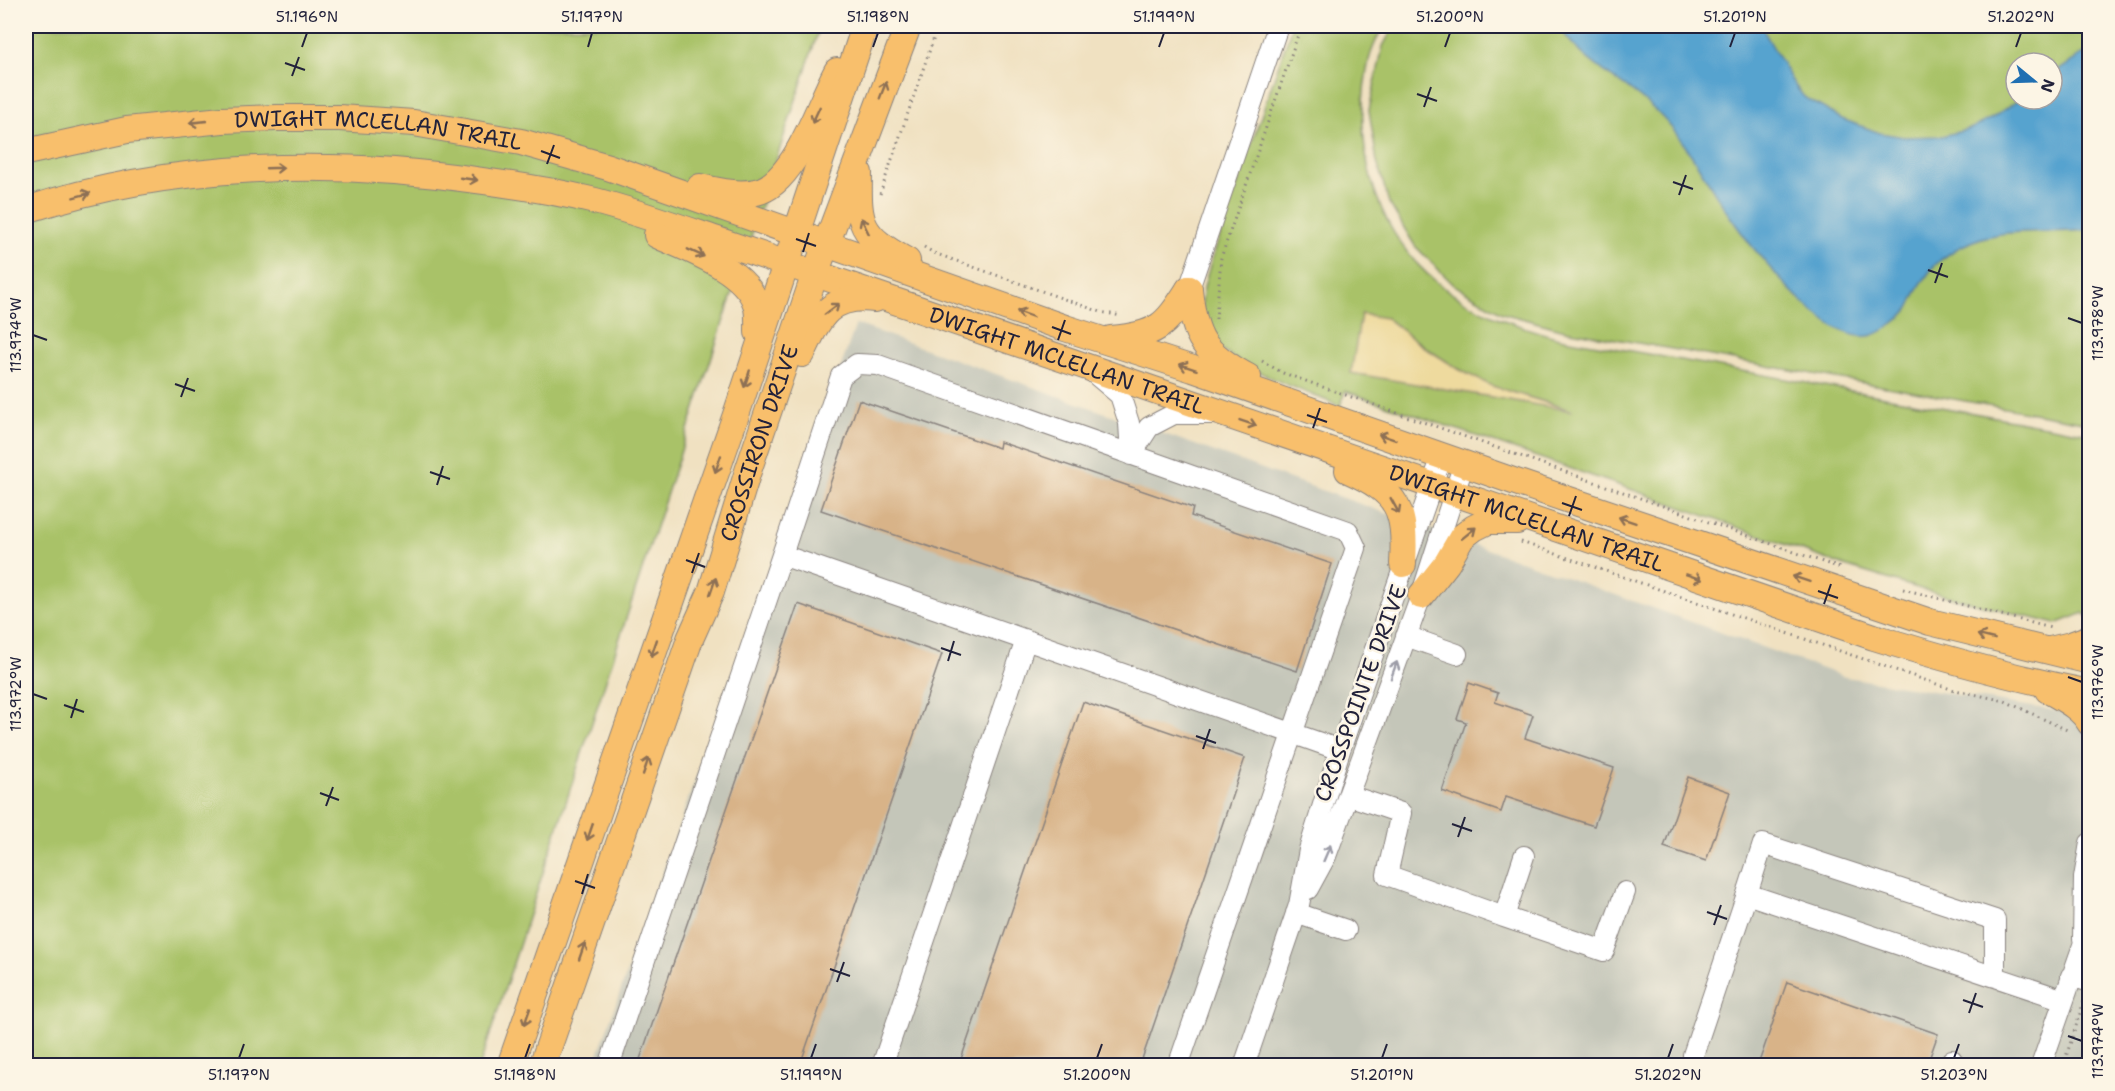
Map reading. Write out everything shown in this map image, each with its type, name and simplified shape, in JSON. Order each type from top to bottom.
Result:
[{"type":"main road","points":[[608,167],[718,190],[743,194],[758,192],[776,182],[792,163],[833,77],[863,26]]},
{"type":"main road","name":"CROSSIRON DRIVE","points":[[510,1065],[738,409],[863,26]]},
{"type":"main road","name":"CROSSIRON DRIVE","points":[[546,1059],[690,639],[711,592],[748,471],[815,274],[908,26]]},
{"type":"main road","name":"DWIGHT MCLELLAN TRAIL","points":[[26,152],[127,130],[222,120],[339,118],[414,123],[521,141],[608,167],[1065,328],[1930,622],[2090,661]]},
{"type":"main road","points":[[859,153],[858,210],[871,238],[945,285]]},
{"type":"main road","name":"DWIGHT MCLELLAN TRAIL","points":[[26,210],[92,192],[147,182],[208,173],[277,167],[348,168],[426,173],[526,187],[608,205],[720,241],[1874,637],[1962,664],[2090,693]]},
{"type":"main road","points":[[608,205],[649,231],[708,258],[735,275],[756,303],[758,322],[756,350]]},
{"type":"main road","points":[[1189,289],[1192,320],[1207,330],[1212,353],[1227,366],[1303,407]]},
{"type":"main road","points":[[1105,340],[1149,333],[1164,324],[1189,289]]},
{"type":"main road","points":[[776,390],[795,370],[828,308],[856,297],[898,302]]},
{"type":"main road","points":[[1296,439],[1327,460],[1373,482],[1390,496],[1402,519],[1403,564]]},
{"type":"main road","points":[[1421,596],[1447,563],[1462,537],[1474,528],[1488,522],[1505,520],[1540,523]]},
{"type":"main road","points":[[2043,651],[2090,638]]},
{"type":"main road","points":[[2032,681],[2067,701],[2088,721]]},
{"type":"street","points":[[1189,289],[1278,26]]},
{"type":"street","points":[[609,1065],[841,376],[857,364],[878,365],[1348,531],[1356,548],[1178,1065]]},
{"type":"street","points":[[1088,368],[1120,395],[1129,423],[1131,455]]},
{"type":"street","points":[[1131,455],[1149,427],[1174,414],[1221,414]]},
{"type":"street","points":[[1443,490],[1453,459]]},
{"type":"street","name":"CROSSPOINTE DRIVE","points":[[1244,1065],[1298,909],[1310,850],[1340,750],[1403,564],[1443,490]]},
{"type":"street","name":"CROSSPOINTE DRIVE","points":[[1298,909],[1326,856],[1421,596],[1443,490]]},
{"type":"street","points":[[782,555],[1340,750]]},
{"type":"street","points":[[1406,636],[1457,654]]},
{"type":"street","points":[[882,1065],[1026,640]]},
{"type":"street","points":[[1348,795],[1401,813],[1387,875],[1504,917],[1604,951],[1624,892]]},
{"type":"street","points":[[2041,1065],[2064,1000],[2082,984],[2086,933],[2084,878],[2090,843]]},
{"type":"street","points":[[1694,1065],[1693,1055],[1763,844],[1995,920],[1995,977]]},
{"type":"street","points":[[1504,917],[1524,856]]},
{"type":"street","points":[[1747,894],[2064,1000]]},
{"type":"street","points":[[1298,909],[1346,930]]},
{"type":"path","points":[[879,198],[938,26]]},
{"type":"path","points":[[1207,330],[1221,258],[1301,26]]},
{"type":"path","points":[[915,242],[946,257],[1101,312],[1128,318]]},
{"type":"path","points":[[1254,356],[1283,373],[1844,569]]},
{"type":"path","points":[[1514,540],[1951,689],[2005,701],[2067,730],[2088,721]]},
{"type":"path","points":[[1900,588],[1992,614],[2057,629]]},
{"type":"path","points":[[2063,1065],[2082,984]]},
{"type":"shaded area","points":[[856,324],[1845,677],[2089,716],[2089,1065],[594,1066]]},
{"type":"green space","points":[[26,26],[820,26],[480,1065],[26,1065]]},
{"type":"green space","points":[[1292,26],[1383,26],[1370,56],[1364,90],[1363,121],[1372,182],[1397,238],[1416,262],[1439,284],[1481,310],[1559,338],[2089,434],[2089,617],[2084,613],[2056,624],[1924,590],[1848,567],[1345,391],[1340,406],[1291,386],[1236,359],[1222,350],[1210,337],[1204,321],[1202,303],[1212,259]],"holes":[[[1386,318],[1464,372],[1492,386],[1563,408],[1351,373]]]},
{"type":"green space","points":[[1394,26],[2089,26],[2089,423],[1565,330],[1502,313],[1454,285],[1415,246],[1389,203],[1377,162],[1369,110],[1383,46]]},
{"type":"sand","points":[[1361,314],[1386,318],[1422,346],[1460,370],[1492,386],[1573,411],[1351,373]]},
{"type":"water","points":[[1559,26],[1761,26],[1794,84],[1804,97],[1842,119],[1880,133],[1904,137],[1942,136],[1970,129],[2004,110],[2064,111],[2064,67],[2089,50],[2089,230],[1999,234],[1965,244],[1945,256],[1935,266],[1919,286],[1909,308],[1897,321],[1874,335],[1851,334],[1831,325],[1790,290],[1738,227],[1686,147],[1667,123],[1645,101],[1592,62]]},
{"type":"building","points":[[859,400],[999,448],[1000,442],[1193,508],[1191,516],[1332,564],[1297,671],[821,510]]},
{"type":"building","points":[[798,604],[942,654],[800,1065],[638,1065]]},
{"type":"building","points":[[1469,683],[1498,693],[1495,702],[1533,715],[1525,738],[1614,768],[1594,826],[1506,797],[1501,812],[1442,791],[1466,722],[1457,719]]},
{"type":"building","points":[[1083,702],[1245,758],[1140,1065],[959,1065]]},
{"type":"building","points":[[1688,777],[1730,792],[1706,861],[1664,847]]},
{"type":"building","points":[[1787,982],[1938,1034],[1927,1065],[1758,1065]]}]
